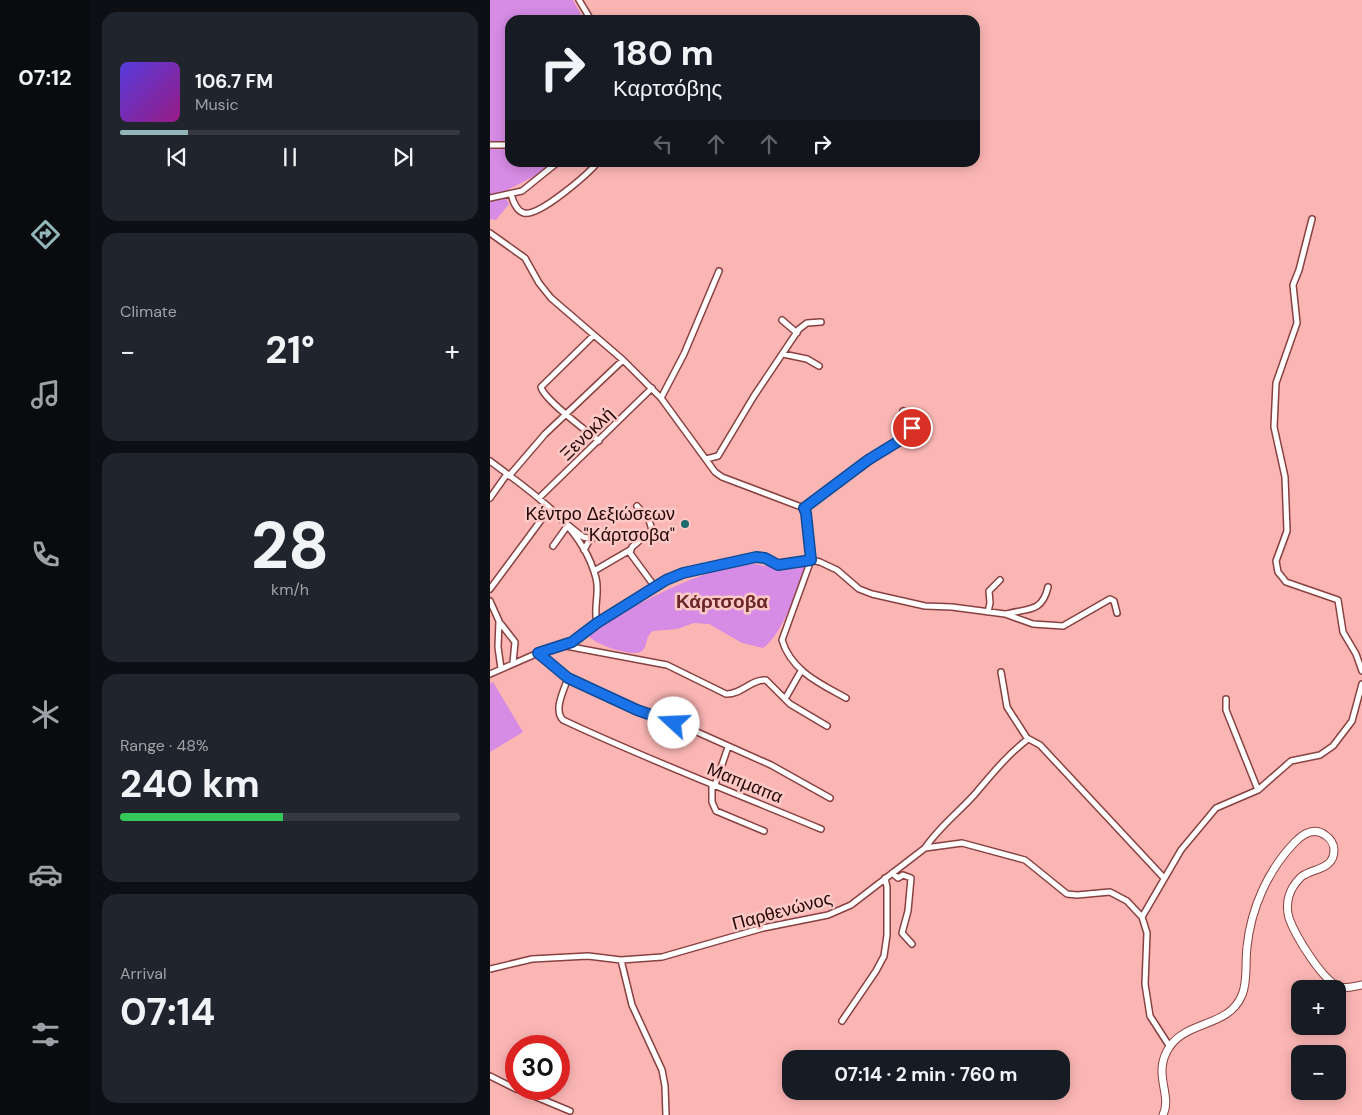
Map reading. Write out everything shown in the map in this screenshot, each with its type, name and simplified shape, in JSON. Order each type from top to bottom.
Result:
[{"type":"main road","points":[[1163,1115],[1166,1105],[1162,1067],[1170,1047],[1179,1037],[1224,1017],[1236,1007],[1244,992],[1251,924],[1263,889],[1287,852],[1308,833],[1319,832],[1328,837],[1334,847],[1333,856],[1327,865],[1302,877],[1293,887],[1287,906],[1289,918],[1298,936],[1330,981],[1345,988],[1362,985]]},
{"type":"street","points":[[579,0],[588,15]]},
{"type":"street","points":[[490,145],[505,145]]},
{"type":"street","points":[[490,198],[526,188],[552,167]]},
{"type":"street","points":[[510,194],[518,209],[523,213],[533,212],[545,206],[585,176],[593,167]]},
{"type":"street","points":[[1312,219],[1299,270],[1293,285],[1297,323],[1276,383],[1274,427],[1285,477],[1287,518],[1286,536],[1277,566],[1281,577],[1286,582],[1338,600],[1343,632],[1356,654],[1362,671]]},
{"type":"street","points":[[490,232],[525,258],[539,284],[551,298],[623,360],[652,388],[706,460],[722,477],[804,508],[811,560],[782,636],[789,656],[801,671],[846,698]]},
{"type":"street","points":[[661,398],[684,354],[719,271]]},
{"type":"street","points":[[782,320],[797,333]]},
{"type":"street","points":[[706,460],[718,456],[797,333],[807,323],[821,322]]},
{"type":"street","points":[[594,335],[541,384],[544,393],[599,441]]},
{"type":"street","points":[[783,354],[807,359],[820,366]]},
{"type":"street","points":[[490,498],[545,434],[623,360]]},
{"type":"street","name":"Ξενοκλή","points":[[539,498],[652,388]]},
{"type":"street","points":[[804,508],[868,460],[909,433],[912,424],[904,411]]},
{"type":"street","points":[[490,461],[539,498],[568,525],[583,536],[592,539]]},
{"type":"street","points":[[594,571],[630,550],[652,530],[649,520],[637,506]]},
{"type":"street","points":[[490,589],[550,508]]},
{"type":"street","points":[[553,546],[568,525]]},
{"type":"street","points":[[568,525],[584,550],[594,571],[599,592],[595,610],[597,623]]},
{"type":"street","points":[[584,550],[599,532]]},
{"type":"street","points":[[630,550],[631,555],[655,587]]},
{"type":"street","points":[[490,674],[538,653],[565,646],[597,623],[655,587],[683,573],[750,558],[765,558],[778,565],[811,560],[825,563],[837,570],[859,589],[872,594],[925,606],[952,607],[1006,614],[1040,606],[1045,600],[1048,588]]},
{"type":"street","points":[[988,612],[990,603],[989,591],[1000,580]]},
{"type":"street","points":[[1006,614],[1026,624],[1060,626],[1110,598],[1114,601],[1117,613]]},
{"type":"street","points":[[490,601],[499,621],[514,639],[514,663]]},
{"type":"street","points":[[490,619],[495,614]]},
{"type":"street","points":[[499,621],[498,647],[501,669]]},
{"type":"street","points":[[565,646],[667,665],[726,694],[735,693],[759,681],[766,680],[801,712],[827,726]]},
{"type":"street","points":[[538,653],[568,678],[637,710],[688,728],[771,765],[830,798]]},
{"type":"street","points":[[785,699],[801,671]]},
{"type":"street","points":[[1001,672],[1005,686],[1005,704],[1028,739],[1040,745],[1164,878]]},
{"type":"street","name":"Μαπμαπα","points":[[568,678],[559,704],[561,719],[630,751],[764,804],[821,829]]},
{"type":"street","points":[[1170,1047],[1153,1022],[1149,1009],[1145,984],[1147,933],[1142,917],[1181,850],[1216,808],[1258,790],[1291,761],[1320,754],[1333,746],[1352,721],[1362,684]]},
{"type":"street","points":[[1226,699],[1226,710],[1258,790]]},
{"type":"street","points":[[925,848],[938,829],[974,794],[1002,761],[1028,739]]},
{"type":"street","points":[[728,746],[711,797],[716,811],[764,832]]},
{"type":"street","name":"Παρθενώνος","points":[[490,969],[532,959],[588,956],[621,960],[665,956],[763,928],[832,914],[851,905],[925,848],[962,843],[1014,855],[1030,863],[1067,894],[1077,896],[1114,893],[1127,900],[1142,917]]},
{"type":"street","points":[[892,873],[896,878],[906,875],[911,878],[908,911],[902,933],[912,944]]},
{"type":"street","points":[[842,1020],[876,971],[884,956],[887,935],[887,886],[885,878]]},
{"type":"street","points":[[621,960],[632,1005],[662,1070],[665,1086],[666,1115]]},
{"type":"street","points":[[490,1076],[505,1084]]},
{"type":"street","points":[[543,1100],[570,1111]]},
{"type":"shaded area","points":[[490,0],[573,0],[581,15],[505,15],[505,167],[547,167],[535,176],[509,189],[506,198],[509,204],[496,220],[490,219]]},
{"type":"shaded area","points":[[754,564],[772,567],[806,566],[805,573],[782,624],[770,642],[763,648],[742,643],[709,624],[694,623],[677,629],[653,631],[650,633],[644,649],[637,653],[605,646],[591,639],[588,635],[611,618],[679,584],[724,569]]},
{"type":"shaded area","points":[[493,682],[523,732],[490,752],[490,684]]},
{"type":"place","name":"Κέντρο Δεξιώσεων \"Κάρτσοβα\"","points":[[685,524]]},
{"type":"district","name":"Κάρτσοβα","points":[[722,601]]},
{"type":"route","points":[[674,723],[637,710],[568,678],[538,653],[565,646],[597,623],[666,580],[683,573],[756,557],[765,558],[778,565],[811,560],[804,508],[820,494],[857,470],[868,460],[899,441],[912,428]]}]
